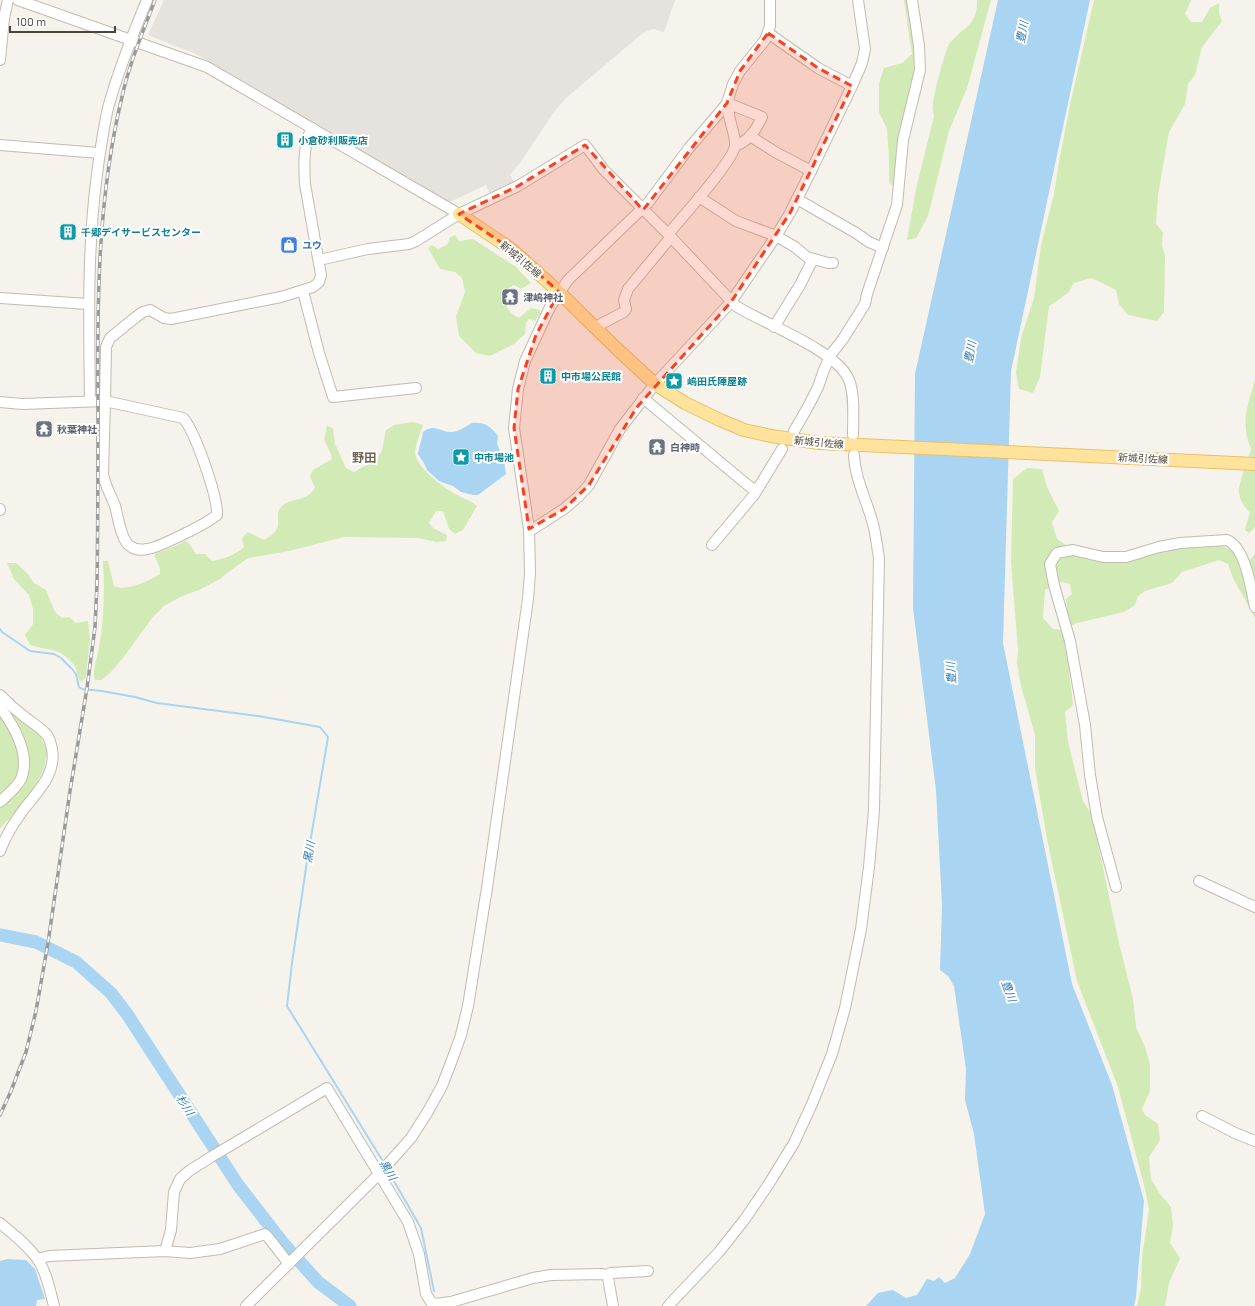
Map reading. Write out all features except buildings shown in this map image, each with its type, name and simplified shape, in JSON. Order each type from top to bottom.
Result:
[{"type":"main road","name":"新城引佐線","points":[[459,214],[510,249],[559,292],[655,384],[685,403],[744,430],[771,436],[819,443],[1255,464]]},
{"type":"street","points":[[0,60],[4,18],[8,0]]},
{"type":"street","points":[[18,0],[207,67],[459,214]]},
{"type":"street","points":[[90,401],[88,304],[92,210],[100,153],[108,110],[131,39],[147,0]]},
{"type":"street","points":[[596,329],[601,324],[624,312],[626,309],[624,300],[628,289],[726,163],[734,146],[728,109],[733,84],[740,72],[766,40],[770,26],[770,0]]},
{"type":"street","points":[[529,529],[533,529],[564,509],[589,485],[620,429],[643,398],[731,302],[776,236],[811,171],[862,63],[865,49],[858,0]]},
{"type":"street","points":[[794,431],[810,406],[829,357],[843,339],[865,304],[897,205],[903,140],[920,70],[919,46],[912,0]]},
{"type":"street","points":[[768,33],[818,68],[852,86]]},
{"type":"street","points":[[728,103],[762,117],[757,130],[734,146]]},
{"type":"street","points":[[246,1306],[389,1163],[411,1138],[442,1086],[457,1048],[464,1020],[486,888],[527,607],[530,573],[529,529],[514,428],[518,389],[525,361],[559,292],[568,280],[642,209],[689,148],[728,103]]},
{"type":"street","points":[[0,402],[22,404],[90,401],[105,402],[183,418],[187,422],[195,438],[210,481],[217,509],[217,515],[193,529],[149,550],[138,550],[129,546],[124,540],[115,508],[104,479],[105,402],[106,347],[110,338],[117,331],[143,312],[150,310],[164,318],[171,319],[303,291],[313,287],[319,282],[321,274],[305,178],[305,154],[312,128]]},
{"type":"street","points":[[750,136],[777,154],[811,171]]},
{"type":"street","points":[[0,145],[100,153]]},
{"type":"street","points":[[319,260],[368,250],[409,244],[459,214],[518,186],[585,146],[604,170],[670,235],[731,302],[747,313],[816,348],[829,357],[846,374],[850,381],[852,392],[853,435]]},
{"type":"street","points":[[699,197],[736,222],[776,236],[807,257],[833,263]]},
{"type":"street","points":[[797,199],[869,242],[883,248]]},
{"type":"street","points":[[774,327],[800,285],[813,259]]},
{"type":"street","points":[[303,291],[319,353],[333,397],[416,388]]},
{"type":"street","points":[[0,298],[88,304]]},
{"type":"street","points":[[643,398],[756,490]]},
{"type":"street","points":[[712,545],[756,490],[782,449]]},
{"type":"street","points":[[668,1306],[719,1252],[770,1182],[794,1143],[812,1104],[832,1054],[845,1008],[861,929],[869,867],[874,796],[877,706],[879,558],[874,525],[857,478],[854,466],[854,455]]},
{"type":"street","points":[[1116,887],[1097,817],[1090,775],[1085,725],[1070,641],[1054,585],[1050,564],[1057,553],[1072,550],[1103,557],[1126,557],[1159,547],[1180,543],[1227,540],[1234,544],[1239,552],[1249,576],[1255,607]]},
{"type":"street","points":[[0,695],[15,710],[41,729],[48,737],[54,757],[52,769],[46,780],[19,815],[0,851]]},
{"type":"street","points":[[0,707],[13,725],[22,749],[23,766],[21,780],[0,802]]},
{"type":"street","points":[[1199,881],[1255,907]]},
{"type":"street","points":[[165,1251],[171,1230],[176,1187],[180,1179],[224,1149],[327,1088],[380,1172],[408,1222],[419,1254],[426,1294],[431,1302],[436,1304],[457,1300],[534,1278],[551,1275],[606,1275],[611,1273],[648,1271]]},
{"type":"street","points":[[1202,1116],[1235,1133],[1255,1141]]},
{"type":"street","points":[[0,1223],[29,1248],[38,1260],[44,1271],[54,1306]]},
{"type":"street","points":[[38,1260],[49,1256],[165,1251],[190,1253],[220,1249],[265,1234],[290,1262]]},
{"type":"street","points":[[606,1275],[608,1278],[613,1306]]},
{"type":"highlighted area","points":[[768,33],[818,68],[852,86],[790,213],[731,302],[637,407],[589,485],[564,509],[529,529],[514,428],[518,389],[536,335],[559,292],[511,249],[459,214],[518,186],[585,145],[643,210],[727,103],[740,71]]},
{"type":"shaded area","points":[[164,0],[675,0],[664,32],[653,29],[643,33],[566,98],[553,113],[520,163],[510,175],[515,183],[490,195],[486,185],[450,202],[196,54],[148,35]]},
{"type":"green space","points":[[904,0],[909,0],[918,63],[898,135],[896,177],[892,186],[889,182],[887,129],[879,112],[879,83],[884,68],[902,63],[912,54]]},
{"type":"green space","points":[[977,0],[991,0],[967,88],[949,131],[928,216],[916,238],[907,240],[916,189],[934,116],[933,105],[943,62],[950,43],[969,25],[975,15]]},
{"type":"green space","points":[[1094,0],[1191,0],[1185,14],[1191,22],[1202,22],[1210,8],[1219,3],[1219,14],[1222,21],[1202,47],[1195,75],[1188,84],[1185,104],[1169,132],[1158,195],[1156,224],[1163,232],[1162,245],[1165,256],[1164,312],[1157,321],[1128,315],[1119,304],[1116,290],[1092,278],[1074,283],[1068,293],[1049,306],[1040,377],[1033,393],[1019,389],[1016,373],[1021,338],[1034,298],[1041,245],[1054,194],[1070,105]]},
{"type":"green space","points":[[455,235],[459,241],[473,239],[516,267],[531,283],[521,289],[514,285],[502,292],[505,304],[512,314],[519,318],[531,308],[540,310],[540,314],[535,321],[529,319],[526,323],[525,334],[514,344],[490,356],[476,353],[459,336],[456,316],[465,292],[462,278],[455,272],[440,269],[428,248],[432,245],[438,249],[447,245],[450,237]]},
{"type":"green space","points":[[1255,379],[1255,527],[1249,533],[1245,530],[1250,512],[1242,501],[1239,489],[1251,449],[1246,431],[1246,414]]},
{"type":"green space","points":[[413,422],[423,425],[415,452],[417,459],[426,472],[455,494],[477,506],[463,530],[455,534],[449,529],[443,511],[436,511],[429,523],[433,528],[447,535],[446,541],[436,542],[419,538],[344,537],[289,551],[248,558],[220,579],[164,606],[152,618],[123,658],[110,673],[102,680],[95,680],[94,670],[103,619],[103,561],[108,561],[114,586],[125,588],[150,580],[160,574],[160,569],[154,554],[185,541],[189,543],[196,554],[205,554],[212,561],[229,556],[244,547],[242,538],[248,532],[264,540],[272,535],[278,526],[278,514],[282,506],[286,503],[307,496],[315,488],[310,476],[313,470],[332,459],[324,440],[327,426],[333,428],[335,444],[346,468],[354,472],[377,459],[382,450],[386,430],[394,425]]},
{"type":"green space","points":[[1027,468],[1042,469],[1047,487],[1059,511],[1052,522],[1057,539],[1079,554],[1104,561],[1133,560],[1179,548],[1221,545],[1233,551],[1237,556],[1250,560],[1255,554],[1255,618],[1233,578],[1228,564],[1219,560],[1182,572],[1172,583],[1145,591],[1138,596],[1135,605],[1124,612],[1070,626],[1066,599],[1072,594],[1070,584],[1061,582],[1045,590],[1043,618],[1053,629],[1062,630],[1066,639],[1073,705],[1065,712],[1068,742],[1083,801],[1092,815],[1118,939],[1133,999],[1136,1027],[1145,1047],[1150,1064],[1150,1091],[1142,1109],[1145,1115],[1158,1124],[1160,1140],[1149,1157],[1151,1179],[1160,1194],[1171,1207],[1173,1226],[1170,1243],[1180,1258],[1169,1283],[1165,1306],[1137,1306],[1141,1288],[1142,1257],[1149,1210],[1145,1189],[1118,1087],[1077,981],[1047,839],[1035,768],[1035,735],[1020,682],[1017,663],[1018,650],[1011,562],[1013,479]]},
{"type":"green space","points":[[7,563],[16,563],[27,573],[34,583],[46,590],[55,612],[62,618],[70,617],[75,623],[88,621],[90,639],[86,677],[81,682],[74,665],[64,655],[54,650],[30,645],[25,635],[33,624],[33,609],[29,595],[14,579]]},
{"type":"green space","points":[[0,701],[41,737],[47,751],[44,769],[31,793],[0,828]]},
{"type":"water","name":"豊川","points":[[998,0],[1090,0],[1011,371],[1003,643],[1072,984],[1112,1085],[1144,1201],[1134,1306],[866,1306],[878,1293],[893,1290],[906,1298],[917,1295],[927,1279],[934,1281],[939,1277],[945,1283],[955,1278],[970,1254],[985,1214],[974,1134],[965,1100],[966,1069],[954,986],[948,976],[940,970],[942,905],[936,790],[913,608],[915,374]]},
{"type":"water","name":"中市場池","points":[[472,423],[487,425],[498,436],[497,444],[504,460],[506,474],[478,495],[461,492],[453,486],[439,481],[427,470],[418,454],[423,432],[427,429],[434,428],[447,432],[454,432]]},
{"type":"water","points":[[7,1259],[26,1260],[35,1269],[45,1299],[37,1300],[36,1306],[0,1306],[0,1261]]},
{"type":"waterway","name":"黒川","points":[[0,629],[2,632],[30,651],[54,654],[61,658],[76,674],[79,687],[82,689],[135,697],[157,703],[258,716],[320,727],[328,737],[307,861],[287,1006],[384,1163]]},
{"type":"waterway","name":"杉川","points":[[0,935],[36,942],[76,962],[111,993],[127,1014],[238,1185],[283,1243],[318,1282],[350,1306]]},
{"type":"waterway","name":"黒川","points":[[387,1169],[421,1228],[434,1291]]},
{"type":"railway","points":[[0,1115],[26,1052],[36,1011],[48,943],[70,791],[87,688],[95,627],[97,584],[98,324],[104,209],[114,134],[128,72],[155,0]]},
{"type":"place","name":"小倉砂利販売店","points":[[285,140]]},
{"type":"place","name":"千郷デイサービスセンター","points":[[68,232]]},
{"type":"place","name":"ユウ","points":[[289,245]]},
{"type":"place","name":"津嶋神社","points":[[510,297]]},
{"type":"place","name":"中市場公民館","points":[[548,376]]},
{"type":"place","name":"嶋田氏陣屋跡","points":[[674,381]]},
{"type":"place","name":"秋葉神社","points":[[44,429]]},
{"type":"place","name":"白神時","points":[[657,447]]},
{"type":"place","name":"中市場池","points":[[461,457]]},
{"type":"district","name":"野田","points":[[364,458]]}]
